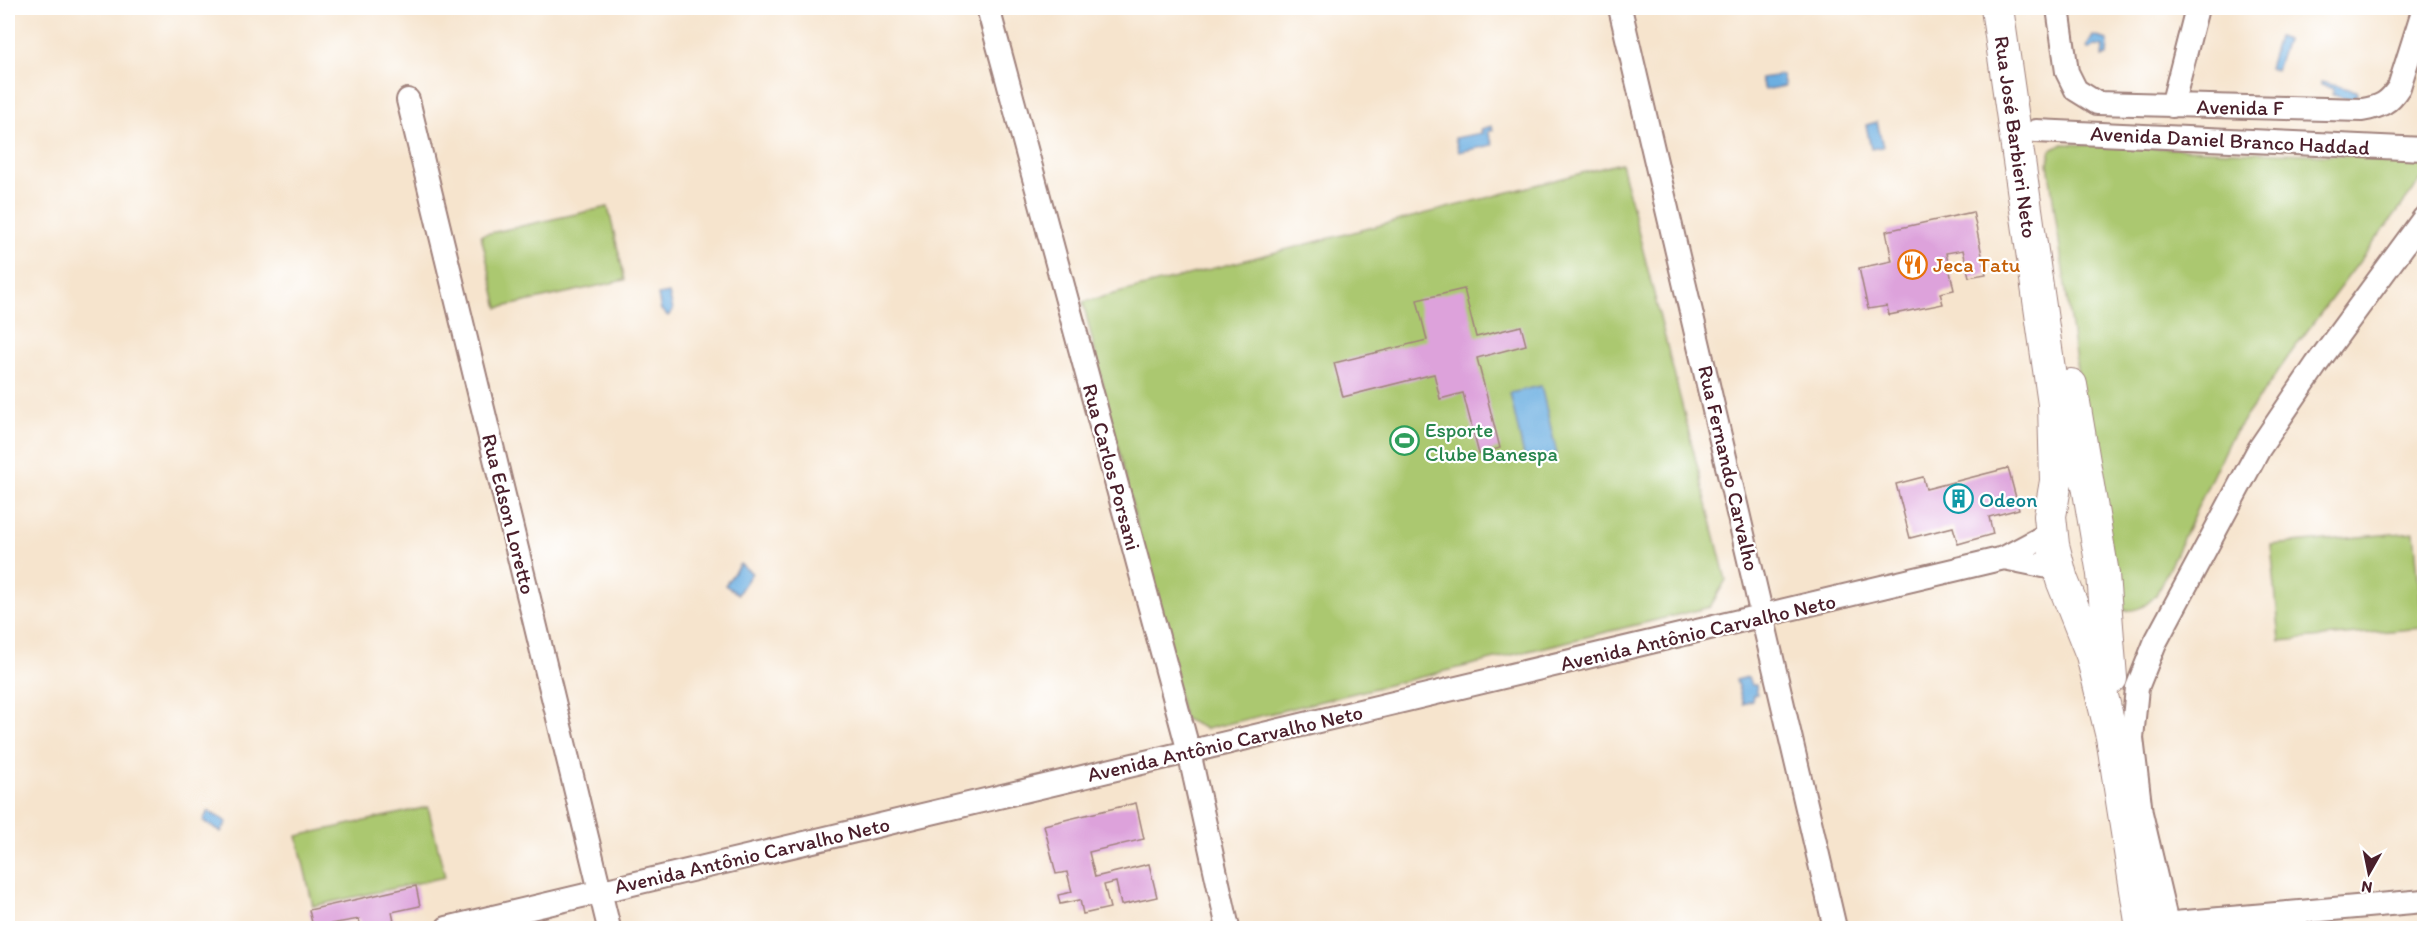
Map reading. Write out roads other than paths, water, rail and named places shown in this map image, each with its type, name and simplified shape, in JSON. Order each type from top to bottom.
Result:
[{"type":"main road","name":"Rua José Barbieri Neto","points":[[1996,8],[2054,404],[2056,481],[2051,524],[2060,574]]},
{"type":"main road","name":"Rua José Barbieri Neto","points":[[2017,8],[2072,388],[2103,574]]},
{"type":"main road","points":[[2051,524],[2062,510],[2093,508]]},
{"type":"main road","points":[[2112,736],[2114,711],[2103,574],[2060,574],[2092,655],[2155,926]]},
{"type":"street","name":"Rua Carlos Porsani","points":[[988,8],[1189,752],[1228,928]]},
{"type":"street","name":"Rua Fernando Carvalho","points":[[1620,8],[1835,928]]},
{"type":"street","name":"Avenida F","points":[[2058,8],[2067,72],[2076,90],[2097,103],[2362,110],[2382,106],[2392,98],[2399,87],[2424,8]]},
{"type":"street","points":[[2172,105],[2197,8]]},
{"type":"street","name":"Rua Edson Loretto","points":[[408,100],[609,928]]},
{"type":"street","name":"Avenida Daniel Branco Haddad","points":[[2036,131],[2423,143]]},
{"type":"street","points":[[2424,218],[2316,365],[2259,449],[2155,644],[2137,688],[2132,738],[2155,926],[2424,901]]},
{"type":"street","points":[[2004,558],[2051,524]]},
{"type":"street","name":"Avenida Antônio Carvalho Neto","points":[[447,928],[1764,617],[2004,558]]},
{"type":"street","points":[[2004,558],[2060,574]]},
{"type":"water","points":[[2093,36],[2108,40],[2107,56],[2102,57],[2103,47],[2095,46],[2088,49],[2087,46]]},
{"type":"water","points":[[2278,37],[2286,40],[2276,70],[2269,68]]},
{"type":"water","points":[[1782,75],[1785,86],[1765,90],[1760,78]]},
{"type":"water","points":[[2321,82],[2357,91],[2355,101],[2332,95],[2333,89],[2321,85]]},
{"type":"water","points":[[1877,122],[1883,147],[1871,149],[1866,125]]},
{"type":"water","points":[[1492,126],[1493,130],[1488,132],[1493,145],[1459,152],[1455,138],[1482,133],[1481,129]]},
{"type":"water","points":[[669,293],[673,310],[668,316],[661,310],[658,295]]},
{"type":"water","points":[[1541,386],[1557,454],[1525,461],[1510,393]]},
{"type":"water","points":[[740,564],[752,573],[738,594],[725,585]]},
{"type":"water","points":[[1748,677],[1751,685],[1756,685],[1757,694],[1753,695],[1752,701],[1743,704],[1736,680]]},
{"type":"water","points":[[208,811],[227,822],[221,832],[203,821]]},
{"type":"place","name":"Jeca Tatu","points":[[1912,264]]},
{"type":"place","name":"Esporte Clube Banespa","points":[[1404,441]]},
{"type":"place","name":"Odeon","points":[[1958,499]]}]
